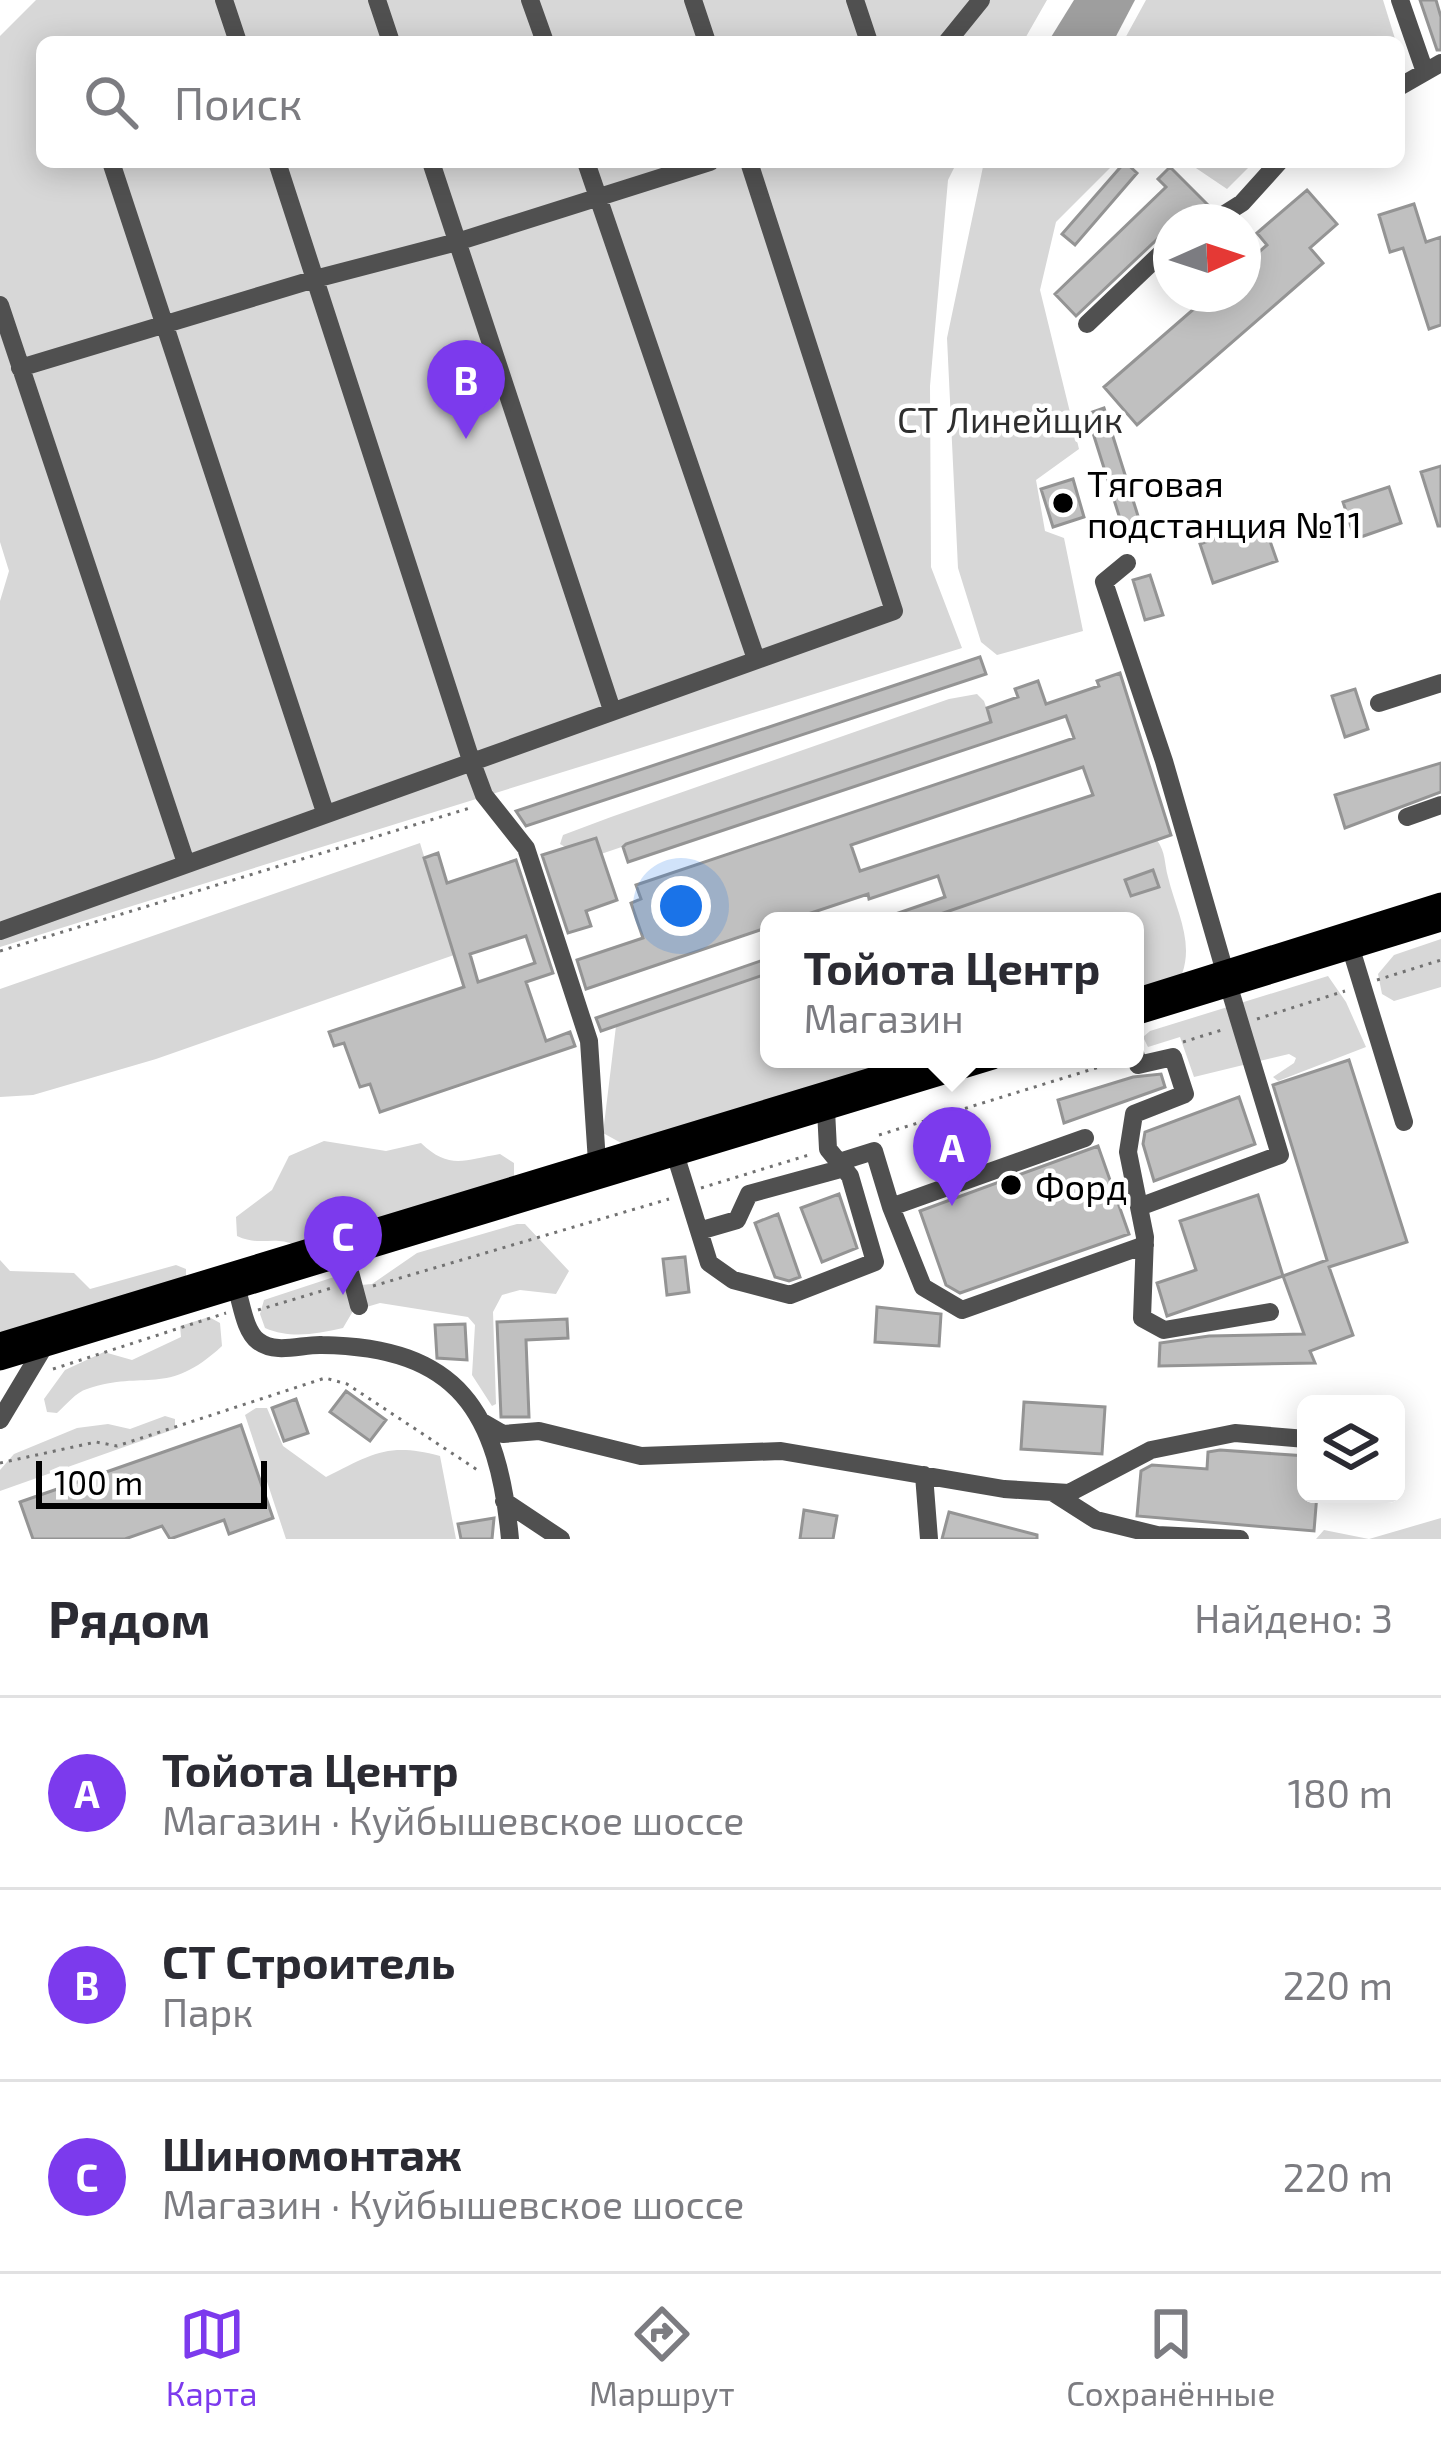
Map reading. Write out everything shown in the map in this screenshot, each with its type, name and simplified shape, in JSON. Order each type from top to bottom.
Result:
[{"type":"main road","points":[[1144,1011],[1441,903]]},
{"type":"main road","points":[[1144,996],[1351,949],[1441,921]]},
{"type":"main road","points":[[0,1343],[905,1068]]},
{"type":"main road","points":[[0,1360],[45,1345],[241,1304],[346,1257],[964,1068]]},
{"type":"lane","points":[[224,0],[236,36]]},
{"type":"lane","points":[[377,0],[389,36]]},
{"type":"lane","points":[[530,0],[542,36]]},
{"type":"lane","points":[[693,0],[705,36]]},
{"type":"lane","points":[[855,0],[867,36]]},
{"type":"lane","points":[[952,36],[981,0]]},
{"type":"lane","points":[[1400,0],[1433,68],[1405,84]]},
{"type":"lane","points":[[112,168],[326,812]]},
{"type":"lane","points":[[279,168],[471,760],[489,802],[526,848],[589,1041],[597,1162]]},
{"type":"lane","points":[[432,168],[612,710]]},
{"type":"lane","points":[[588,168],[757,659]]},
{"type":"lane","points":[[20,368],[315,279],[457,242],[691,168]]},
{"type":"lane","points":[[0,931],[894,611],[750,168]]},
{"type":"lane","points":[[1240,204],[1274,168]]},
{"type":"lane","points":[[1087,324],[1153,261]]},
{"type":"lane","points":[[0,304],[186,863]]},
{"type":"lane","points":[[1127,563],[1104,582],[1164,760],[1280,1155],[1139,1207]]},
{"type":"lane","points":[[1379,703],[1441,683]]},
{"type":"lane","points":[[1407,817],[1441,806]]},
{"type":"lane","points":[[1351,949],[1404,1123]]},
{"type":"lane","points":[[1144,1064],[1173,1057],[1185,1094],[1133,1114],[1128,1152],[1145,1245],[1142,1318],[1164,1330],[1270,1312]]},
{"type":"lane","points":[[676,1157],[709,1263],[733,1280],[790,1295],[875,1262],[850,1176],[837,1160],[826,1110]]},
{"type":"lane","points":[[891,1207],[1085,1138]]},
{"type":"lane","points":[[699,1231],[737,1220],[749,1194],[874,1151],[922,1287],[962,1310],[1145,1245]]},
{"type":"lane","points":[[346,1257],[359,1306]]},
{"type":"lane","points":[[241,1304],[250,1332],[260,1344],[364,1347],[399,1355],[438,1371],[464,1393],[484,1423],[495,1452],[511,1539]]},
{"type":"lane","points":[[0,1420],[45,1345]]},
{"type":"lane","points":[[484,1423],[503,1434],[539,1431],[641,1456],[781,1451],[1004,1489],[1052,1492],[1069,1492],[1151,1450],[1235,1433],[1297,1437]]},
{"type":"lane","points":[[924,1475],[929,1539]]},
{"type":"lane","points":[[1052,1492],[1096,1520],[1157,1534],[1240,1539]]},
{"type":"lane","points":[[502,1493],[561,1539]]},
{"type":"path","points":[[0,952],[489,802]]},
{"type":"path","points":[[1178,1043],[1441,960]]},
{"type":"path","points":[[869,1138],[1096,1068]]},
{"type":"path","points":[[28,1377],[241,1304],[348,1283],[377,1287],[687,1193],[837,1160]]},
{"type":"path","points":[[0,1463],[96,1442],[117,1446],[325,1378],[347,1384],[502,1493]]},
{"type":"green space","points":[[36,0],[1047,0],[1026,36],[36,36],[36,168],[954,168],[948,180],[930,386],[931,567],[962,648],[0,947],[0,601],[9,571],[0,542],[0,36]]},
{"type":"green space","points":[[1146,0],[1383,0],[1394,36],[1126,36]]},
{"type":"green space","name":"СТ Линейщик","points":[[983,168],[1110,168],[1056,222],[1040,290],[1079,449],[1036,480],[1045,531],[1064,538],[1083,631],[997,655],[981,642],[958,568],[947,338]]},
{"type":"green space","points":[[1196,168],[1248,168],[1227,189]]},
{"type":"green space","points":[[977,694],[991,722],[601,854],[596,838],[565,847],[560,844],[563,835],[611,817],[949,699]]},
{"type":"green space","points":[[1157,840],[1185,938],[1185,962],[1182,974],[1144,986],[1144,912],[946,912]]},
{"type":"green space","points":[[420,843],[454,955],[156,1059],[33,1095],[0,1097],[0,989]]},
{"type":"green space","points":[[1441,939],[1441,987],[1394,1001],[1382,994],[1378,974],[1394,955]]},
{"type":"green space","points":[[760,976],[760,1068],[873,1068],[623,1144],[603,1133],[616,1026]]},
{"type":"green space","points":[[1328,976],[1346,1002],[1366,1047],[1278,1081],[1273,1077],[1296,1058],[1289,1054],[1194,1077],[1180,1037],[1148,1047],[1144,1036]]},
{"type":"green space","points":[[324,1141],[386,1151],[421,1143],[440,1157],[458,1161],[500,1154],[514,1163],[514,1176],[296,1245],[237,1236],[236,1217],[272,1190],[289,1156]]},
{"type":"green space","points":[[525,1224],[569,1271],[556,1294],[520,1290],[502,1295],[493,1312],[496,1404],[492,1406],[472,1375],[475,1325],[468,1317],[380,1303],[353,1311],[343,1328],[294,1334],[265,1328],[260,1314],[264,1300],[334,1277],[350,1286],[372,1284],[417,1253]]},
{"type":"green space","points":[[0,1260],[10,1271],[74,1273],[90,1289],[176,1265],[186,1269],[186,1278],[0,1335]]},
{"type":"green space","points":[[209,1317],[220,1323],[222,1346],[186,1372],[87,1389],[57,1413],[47,1412],[44,1399],[65,1370],[104,1352],[132,1360],[181,1337],[180,1326]]},
{"type":"green space","points":[[267,1408],[283,1446],[326,1477],[393,1450],[440,1456],[456,1539],[286,1539],[245,1415]]},
{"type":"green space","points":[[165,1416],[175,1419],[175,1429],[0,1491],[0,1470],[14,1454],[77,1428],[108,1424],[130,1429]]},
{"type":"green space","points":[[1441,1518],[1441,1539],[1369,1539]]},
{"type":"green space","points":[[1324,1530],[1369,1539],[1316,1539]]},
{"type":"shaded area","points":[[1074,0],[1135,0],[1116,36],[1052,36]]},
{"type":"building","points":[[1420,0],[1436,0],[1441,50],[1437,50]]},
{"type":"building","points":[[1120,168],[1137,173],[1075,245],[1062,234]]},
{"type":"building","points":[[1171,168],[1207,204],[1153,204],[1153,243],[1076,316],[1055,294],[1166,187],[1158,179]]},
{"type":"building","points":[[1307,190],[1337,224],[1310,248],[1323,263],[1137,425],[1104,387],[1190,312],[1261,312],[1261,250],[1267,245],[1261,230]]},
{"type":"building","points":[[1414,204],[1426,242],[1441,237],[1441,325],[1429,329],[1403,248],[1390,252],[1379,215]]},
{"type":"building","points":[[1104,408],[1144,535],[1127,541],[1087,414]]},
{"type":"building","points":[[1441,466],[1441,526],[1438,526],[1421,472]]},
{"type":"building","name":"Тяговая подстанция №11","points":[[1073,479],[1084,517],[1053,527],[1041,489]]},
{"type":"building","points":[[1389,487],[1401,523],[1355,539],[1343,502]]},
{"type":"building","points":[[1263,521],[1277,561],[1213,583],[1200,544]]},
{"type":"building","points":[[1150,575],[1163,615],[1145,620],[1133,580]]},
{"type":"building","points":[[980,657],[986,674],[526,826],[516,811]]},
{"type":"building","points":[[1120,673],[1171,835],[946,912],[901,912],[945,897],[938,876],[814,912],[760,912],[760,930],[586,989],[577,960],[643,938],[631,903],[641,899],[636,885],[1074,738],[1066,716],[628,862],[626,844],[991,722],[987,708],[1018,697],[1015,689],[1038,681],[1046,704],[1099,686],[1097,681]],"holes":[[[1083,767],[1093,795],[860,871],[851,845]]]},
{"type":"building","points":[[1355,689],[1368,729],[1345,737],[1332,696]]},
{"type":"building","points":[[1441,763],[1441,792],[1345,828],[1335,795]]},
{"type":"building","points":[[596,838],[617,900],[586,911],[591,926],[568,933],[542,855]]},
{"type":"building","points":[[438,853],[447,883],[516,860],[553,973],[526,982],[546,1041],[570,1032],[575,1046],[380,1112],[370,1084],[360,1087],[344,1043],[334,1046],[329,1032],[464,987],[424,858]],"holes":[[[526,936],[535,963],[478,982],[470,954]]]},
{"type":"building","points":[[1153,870],[1159,887],[1131,896],[1125,880]]},
{"type":"building","points":[[760,961],[760,976],[601,1031],[596,1018]]},
{"type":"building","points":[[1349,1060],[1407,1242],[1329,1267],[1353,1335],[1310,1351],[1315,1363],[1159,1366],[1160,1343],[1209,1336],[1304,1334],[1283,1276],[1327,1260],[1273,1085]]},
{"type":"building","points":[[1161,1074],[1165,1087],[1064,1123],[1058,1100],[1133,1077]]},
{"type":"building","points":[[1239,1097],[1255,1144],[1154,1181],[1143,1144],[1145,1132]]},
{"type":"building","points":[[1098,1146],[1129,1234],[960,1293],[946,1285],[920,1211]]},
{"type":"building","points":[[839,1194],[857,1248],[822,1262],[801,1208]]},
{"type":"building","points":[[1258,1195],[1283,1276],[1167,1316],[1157,1283],[1196,1270],[1180,1221]]},
{"type":"building","points":[[778,1214],[800,1277],[789,1281],[775,1277],[755,1223]]},
{"type":"building","points":[[685,1257],[689,1292],[667,1295],[663,1259]]},
{"type":"building","points":[[877,1307],[941,1314],[939,1346],[875,1342]]},
{"type":"building","points":[[567,1319],[568,1338],[526,1340],[529,1417],[501,1417],[497,1322]]},
{"type":"building","points":[[465,1324],[467,1360],[437,1358],[435,1325]]},
{"type":"building","points":[[346,1391],[386,1420],[370,1441],[330,1412]]},
{"type":"building","points":[[296,1399],[308,1433],[284,1441],[272,1408]]},
{"type":"building","points":[[1024,1402],[1105,1407],[1102,1454],[1021,1449]]},
{"type":"building","points":[[241,1425],[273,1518],[229,1534],[224,1520],[170,1539],[162,1526],[125,1539],[33,1539],[20,1502]]},
{"type":"building","points":[[1208,1452],[1297,1455],[1297,1503],[1316,1503],[1314,1531],[1137,1516],[1141,1471],[1152,1465],[1207,1469]]},
{"type":"building","points":[[804,1510],[837,1516],[833,1539],[800,1539]]},
{"type":"building","points":[[949,1512],[1037,1535],[1037,1539],[942,1539]]},
{"type":"building","points":[[494,1518],[492,1539],[461,1539],[458,1524]]},
{"type":"place","name":"СТ Строитель","points":[[466,439]]},
{"type":"place","name":"Тяговая подстанция №11","points":[[1063,503]]},
{"type":"place","name":"Форд","points":[[1011,1185]]},
{"type":"place","name":"Тойота Центр","points":[[952,1206]]},
{"type":"place","name":"Шиномонтаж","points":[[343,1295]]}]
